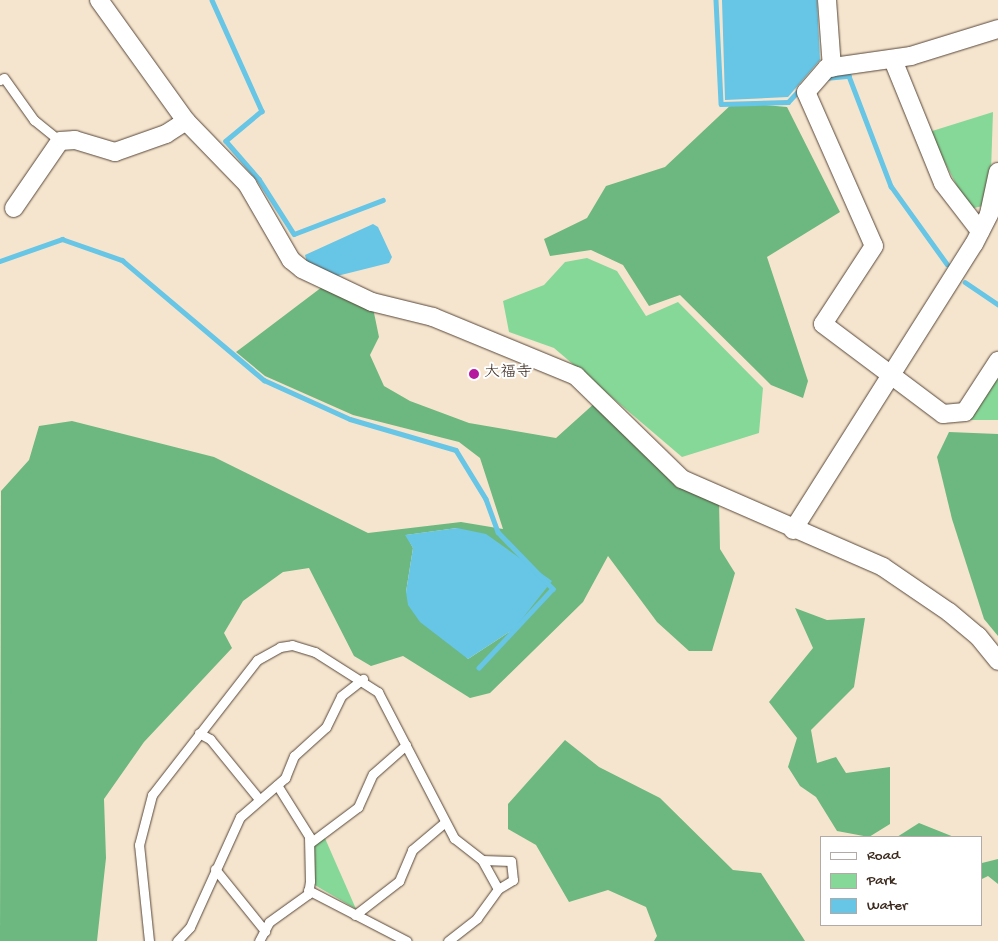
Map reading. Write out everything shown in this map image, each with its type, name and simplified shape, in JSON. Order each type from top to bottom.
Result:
[{"type":"street","points":[[99,0],[186,121],[236,170],[291,260],[302,269],[372,302],[433,317],[558,366],[576,376],[682,479],[902,578],[978,636],[998,661]]},
{"type":"street","points":[[827,0],[829,68]]},
{"type":"street","points":[[998,29],[893,60],[829,68],[806,92],[874,246],[823,324],[889,378],[943,414],[965,412],[998,361]]},
{"type":"street","points":[[893,60],[943,183],[980,231]]},
{"type":"street","points":[[14,208],[60,141],[75,140],[115,152],[166,134],[186,121]]},
{"type":"street","points":[[793,530],[980,231],[998,172]]},
{"type":"lane","points":[[0,80],[4,78],[34,120],[60,141]]},
{"type":"lane","points":[[149,941],[139,869],[143,815],[166,773],[257,660],[280,647],[303,647],[363,679],[386,703],[444,823],[462,849],[482,860],[498,889]]},
{"type":"lane","points":[[177,941],[190,927],[240,817],[277,785],[294,756],[326,727],[341,696],[363,679]]},
{"type":"lane","points":[[199,733],[210,739],[259,799]]},
{"type":"lane","points":[[310,843],[358,807],[373,774],[406,745]]},
{"type":"lane","points":[[259,941],[269,922],[308,890],[310,843],[277,785]]},
{"type":"lane","points":[[355,915],[399,881],[412,850],[444,823]]},
{"type":"lane","points":[[448,941],[477,918],[498,889],[513,880],[514,866],[502,857],[482,860]]},
{"type":"lane","points":[[216,870],[264,931]]},
{"type":"lane","points":[[308,890],[407,941]]},
{"type":"green space","points":[[734,102],[787,107],[840,212],[767,257],[808,381],[803,398],[771,385],[680,295],[649,306],[623,265],[591,250],[550,256],[544,239],[587,218],[606,186],[665,167]]},
{"type":"green space","points":[[993,112],[991,171],[983,206],[969,209],[929,132]]},
{"type":"green space","points":[[587,258],[617,271],[646,316],[678,302],[763,388],[759,433],[682,457],[554,348],[509,332],[503,301],[544,285],[565,262]]},
{"type":"green space","points":[[322,287],[373,308],[379,337],[370,355],[384,386],[410,401],[469,423],[556,438],[596,402],[678,487],[719,501],[720,549],[735,573],[712,651],[689,651],[657,622],[608,556],[583,602],[490,693],[470,698],[403,656],[371,666],[354,656],[309,568],[283,572],[243,601],[224,633],[232,648],[144,742],[104,799],[106,858],[97,941],[0,941],[1,491],[29,460],[39,426],[72,421],[214,457],[368,533],[461,522],[503,529],[480,458],[459,442],[353,415],[265,376],[236,352]],"holes":[[[457,528],[514,629],[468,659],[406,592],[413,548],[406,535]]]},
{"type":"green space","points":[[998,373],[998,420],[967,420]]},
{"type":"green space","points":[[949,432],[998,434],[998,636],[984,619],[952,519],[937,457]]},
{"type":"green space","points":[[795,608],[827,620],[865,618],[854,687],[811,730],[817,763],[836,757],[846,773],[890,767],[890,824],[871,836],[837,831],[816,797],[800,786],[788,767],[797,738],[769,702],[813,648]]},
{"type":"green space","points":[[565,740],[599,767],[660,798],[733,870],[761,873],[805,941],[654,941],[657,936],[646,907],[608,890],[569,902],[536,845],[508,829],[508,804]]},
{"type":"green space","points":[[919,823],[952,836],[899,836]]},
{"type":"green space","points":[[324,836],[356,909],[313,884],[314,843]]},
{"type":"green space","points":[[998,859],[998,884],[988,876],[983,878],[983,863]]},
{"type":"water","points":[[722,0],[817,0],[820,60],[788,97],[725,100]]},
{"type":"water","points":[[373,224],[378,227],[392,257],[389,263],[337,276],[307,263],[305,255]]},
{"type":"water","points":[[457,528],[486,534],[552,581],[514,629],[468,659],[420,622],[408,605],[406,592],[413,548],[405,535]]},
{"type":"waterway","points":[[212,0],[262,111],[226,141],[259,179],[294,234],[383,200]]},
{"type":"waterway","points":[[716,0],[721,104],[788,102],[801,88]]},
{"type":"waterway","points":[[825,78],[849,76],[891,186],[947,264]]},
{"type":"waterway","points":[[0,261],[62,239],[122,260],[264,380],[350,419],[456,450],[486,499],[498,532],[553,589],[479,668]]},
{"type":"waterway","points":[[965,282],[998,304]]},
{"type":"place","name":"大福寺","points":[[474,374]]}]
